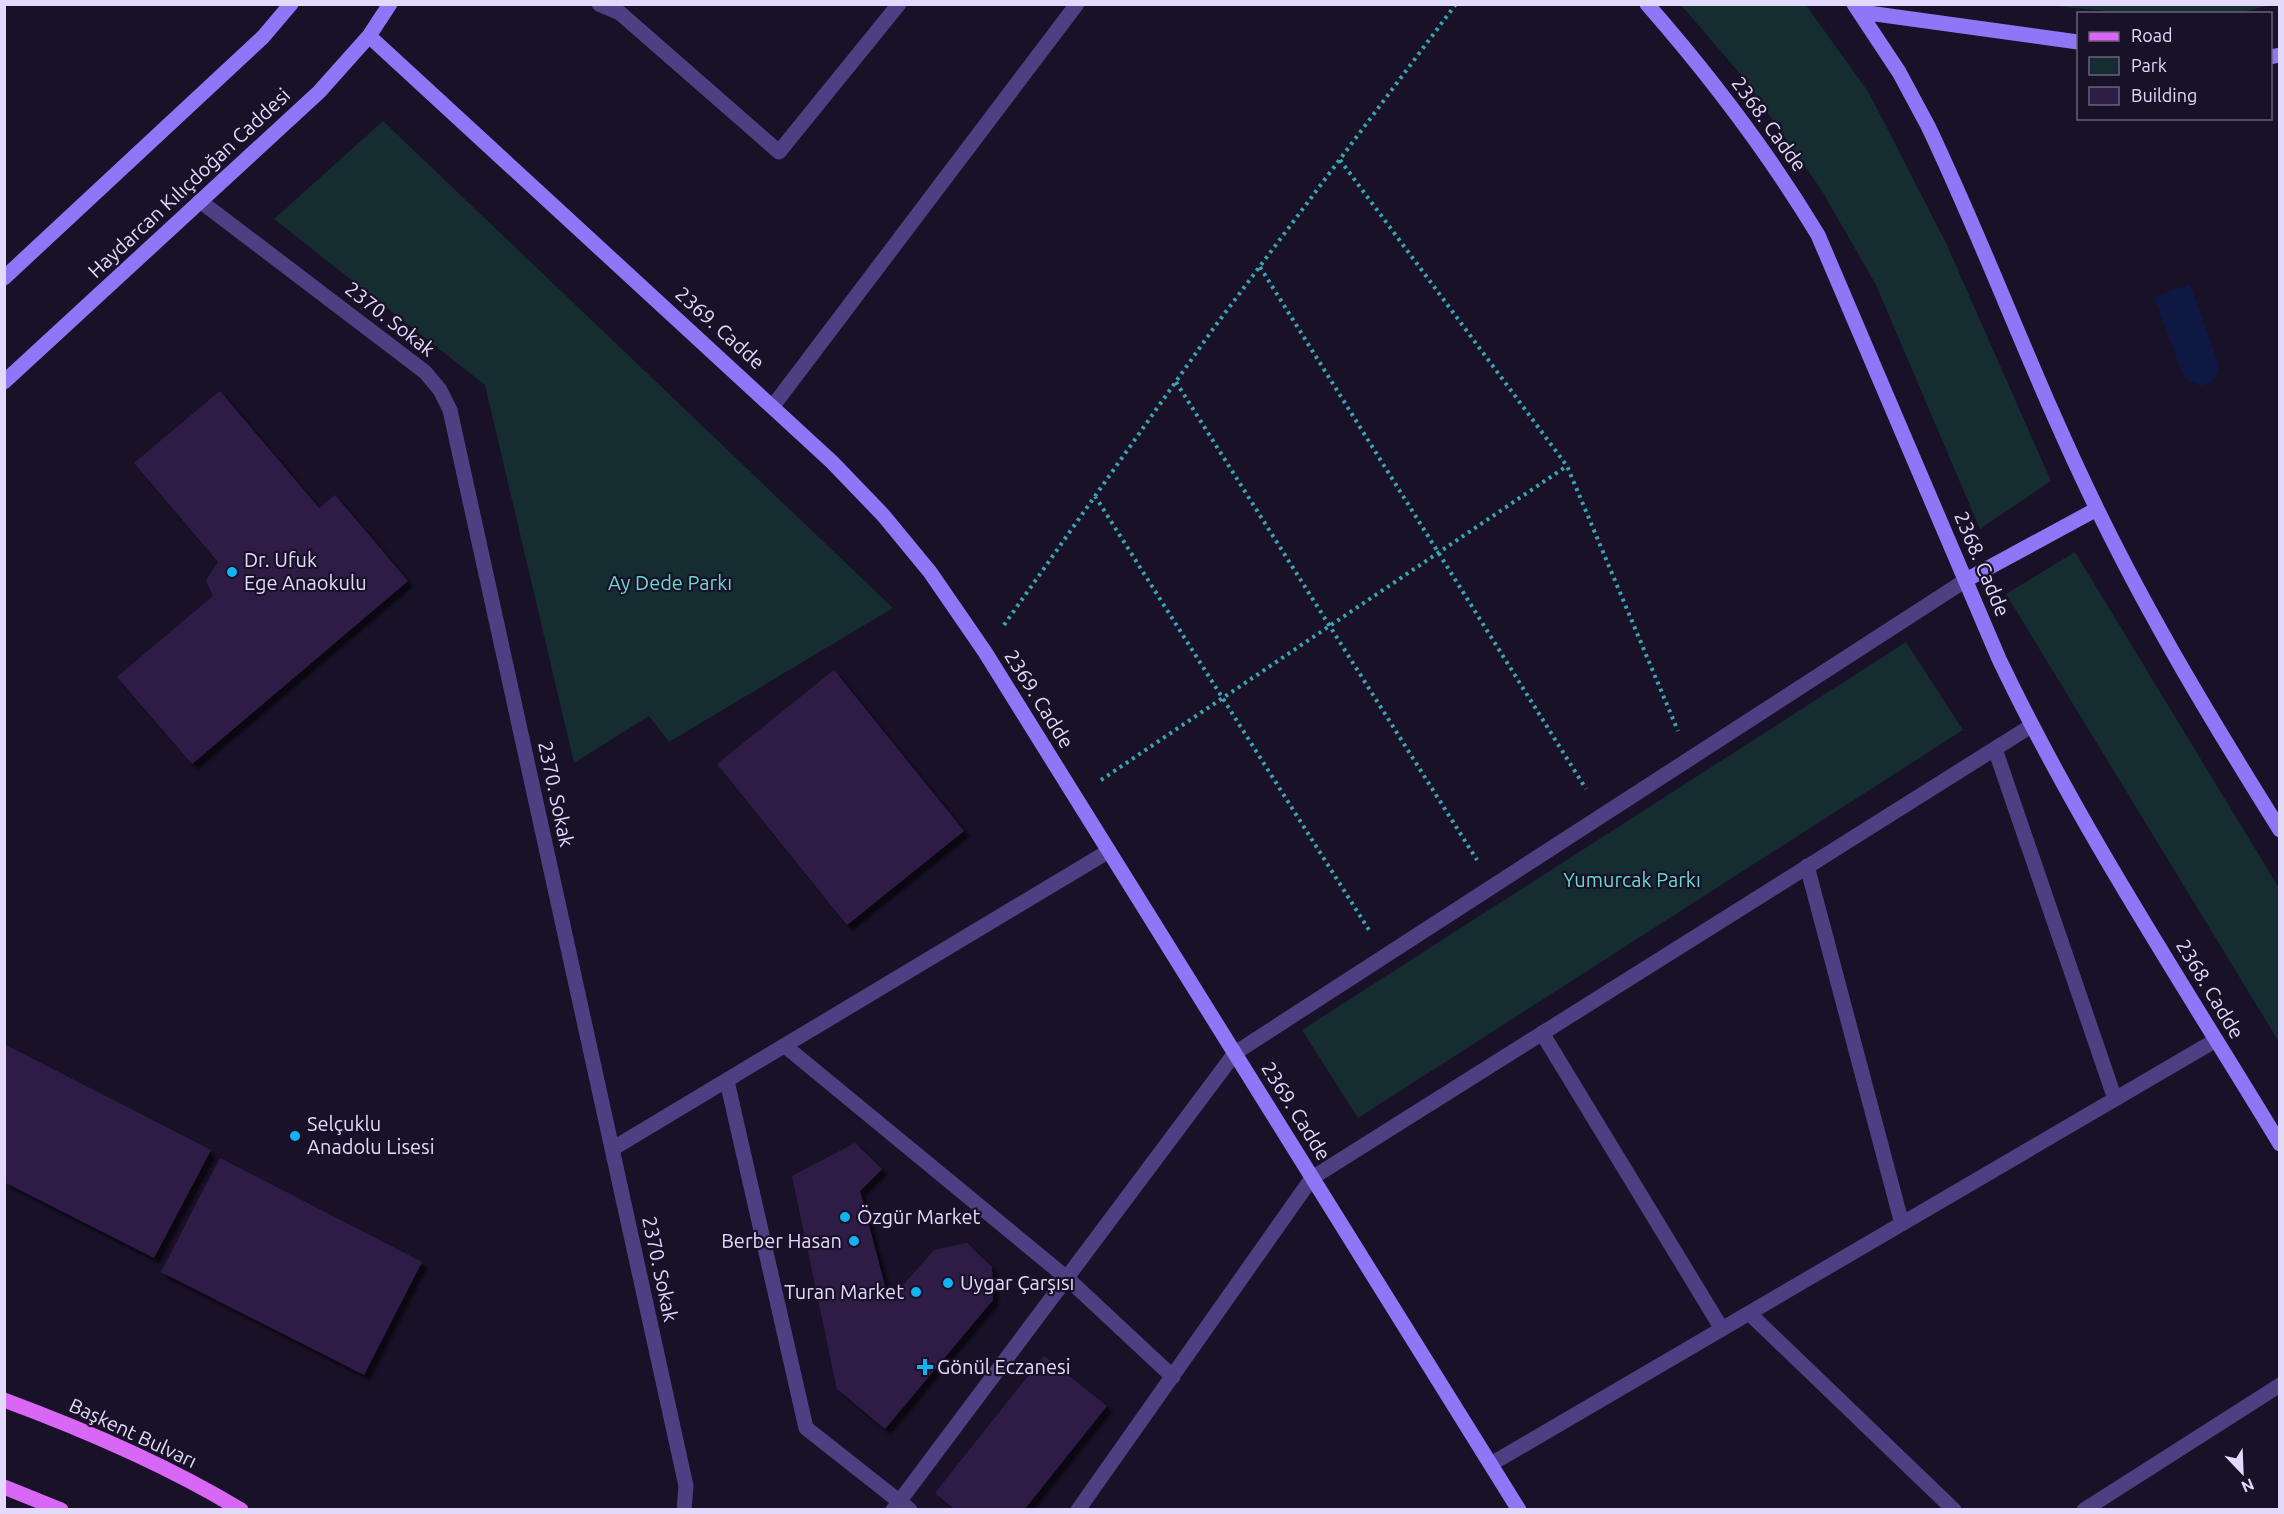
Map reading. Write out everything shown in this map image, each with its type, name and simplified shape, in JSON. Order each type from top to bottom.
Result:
[{"type":"main road","name":"Başkent Bulvarı","points":[[4,1400],[66,1423],[151,1462],[241,1509]]},
{"type":"main road","points":[[4,1487],[61,1509]]},
{"type":"street","points":[[4,278],[263,37],[291,4]]},
{"type":"street","name":"Haydarcan Kılıçdoğan Caddesi","points":[[4,382],[319,92],[369,36],[390,4]]},
{"type":"street","points":[[599,4],[622,9],[779,152],[899,4]]},
{"type":"street","points":[[773,406],[1077,4]]},
{"type":"street","name":"2368. Cadde","points":[[1647,4],[1740,117],[1781,174],[1818,235],[2031,726],[2081,817],[2280,1144]]},
{"type":"street","points":[[1862,7],[2077,42]]},
{"type":"street","points":[[1862,7],[1899,72],[1954,180],[2097,509],[2149,613],[2207,713],[2280,830]]},
{"type":"street","name":"2369. Cadde","points":[[369,36],[773,406],[883,515],[930,572],[985,652],[1519,1509]]},
{"type":"street","name":"2370. Sokak","points":[[200,201],[425,372],[440,390],[450,410],[686,1486],[684,1509]]},
{"type":"street","points":[[727,1081],[806,1428],[901,1507],[1235,1053],[1966,580],[2097,509]]},
{"type":"street","points":[[1078,1509],[1312,1178],[2031,726]]},
{"type":"street","points":[[1995,749],[2115,1099]]},
{"type":"street","points":[[612,1149],[1109,851]]},
{"type":"street","points":[[1807,866],[1902,1224]]},
{"type":"street","points":[[1542,1033],[1722,1329]]},
{"type":"street","points":[[1491,1464],[2216,1040]]},
{"type":"street","points":[[785,1046],[1068,1279],[1173,1377]]},
{"type":"street","points":[[1749,1313],[1954,1509]]},
{"type":"street","points":[[2084,1509],[2280,1385]]},
{"type":"path","points":[[985,652],[1176,382],[1456,4]]},
{"type":"path","points":[[1340,159],[1567,466],[1690,759]]},
{"type":"path","points":[[1260,267],[1602,815]]},
{"type":"path","points":[[1176,382],[1493,886]]},
{"type":"path","points":[[1075,798],[1567,466]]},
{"type":"path","points":[[1095,496],[1386,956]]},
{"type":"green space","points":[[1681,5],[1806,5],[1869,93],[1946,243],[2051,481],[1980,529],[1876,285],[1822,191],[1742,76]]},
{"type":"green space","points":[[2044,5],[2272,5],[2242,12],[2116,12]]},
{"type":"green space","name":"Ay Dede Parkı","points":[[383,121],[893,608],[669,742],[649,716],[574,763],[485,385],[274,219]]},
{"type":"green space","points":[[2075,552],[2279,888],[2279,1042],[2006,594]]},
{"type":"green space","name":"Yumurcak Parkı","points":[[1906,642],[1963,730],[1358,1118],[1302,1030]]},
{"type":"water","points":[[2190,284],[2219,365],[2215,379],[2202,386],[2184,378],[2154,297]]},
{"type":"building","name":"Dr. Ufuk Ege Anaokulu","points":[[220,391],[319,508],[335,495],[408,581],[192,764],[117,677],[213,596],[206,580],[218,562],[134,463]]},
{"type":"building","points":[[834,670],[964,831],[847,925],[717,764]]},
{"type":"building","points":[[4,1044],[211,1150],[154,1258],[4,1182]]},
{"type":"building","name":"Uygar Çarşısı","points":[[855,1143],[882,1169],[860,1191],[889,1301],[934,1250],[967,1243],[992,1267],[993,1300],[885,1429],[837,1389],[792,1176]]},
{"type":"building","points":[[220,1158],[422,1262],[364,1375],[161,1272]]},
{"type":"building","points":[[1044,1356],[1107,1406],[1024,1510],[955,1510],[935,1493]]},
{"type":"place","name":"Dr. Ufuk Ege Anaokulu","points":[[232,572]]},
{"type":"place","name":"Selçuklu Anadolu Lisesi","points":[[295,1136]]},
{"type":"place","name":"Özgür Market","points":[[845,1217]]},
{"type":"place","name":"Berber Hasan","points":[[854,1241]]},
{"type":"place","name":"Uygar Çarşısı","points":[[948,1283]]},
{"type":"place","name":"Turan Market","points":[[916,1292]]},
{"type":"place","name":"Gönül Eczanesi","points":[[925,1367]]}]
